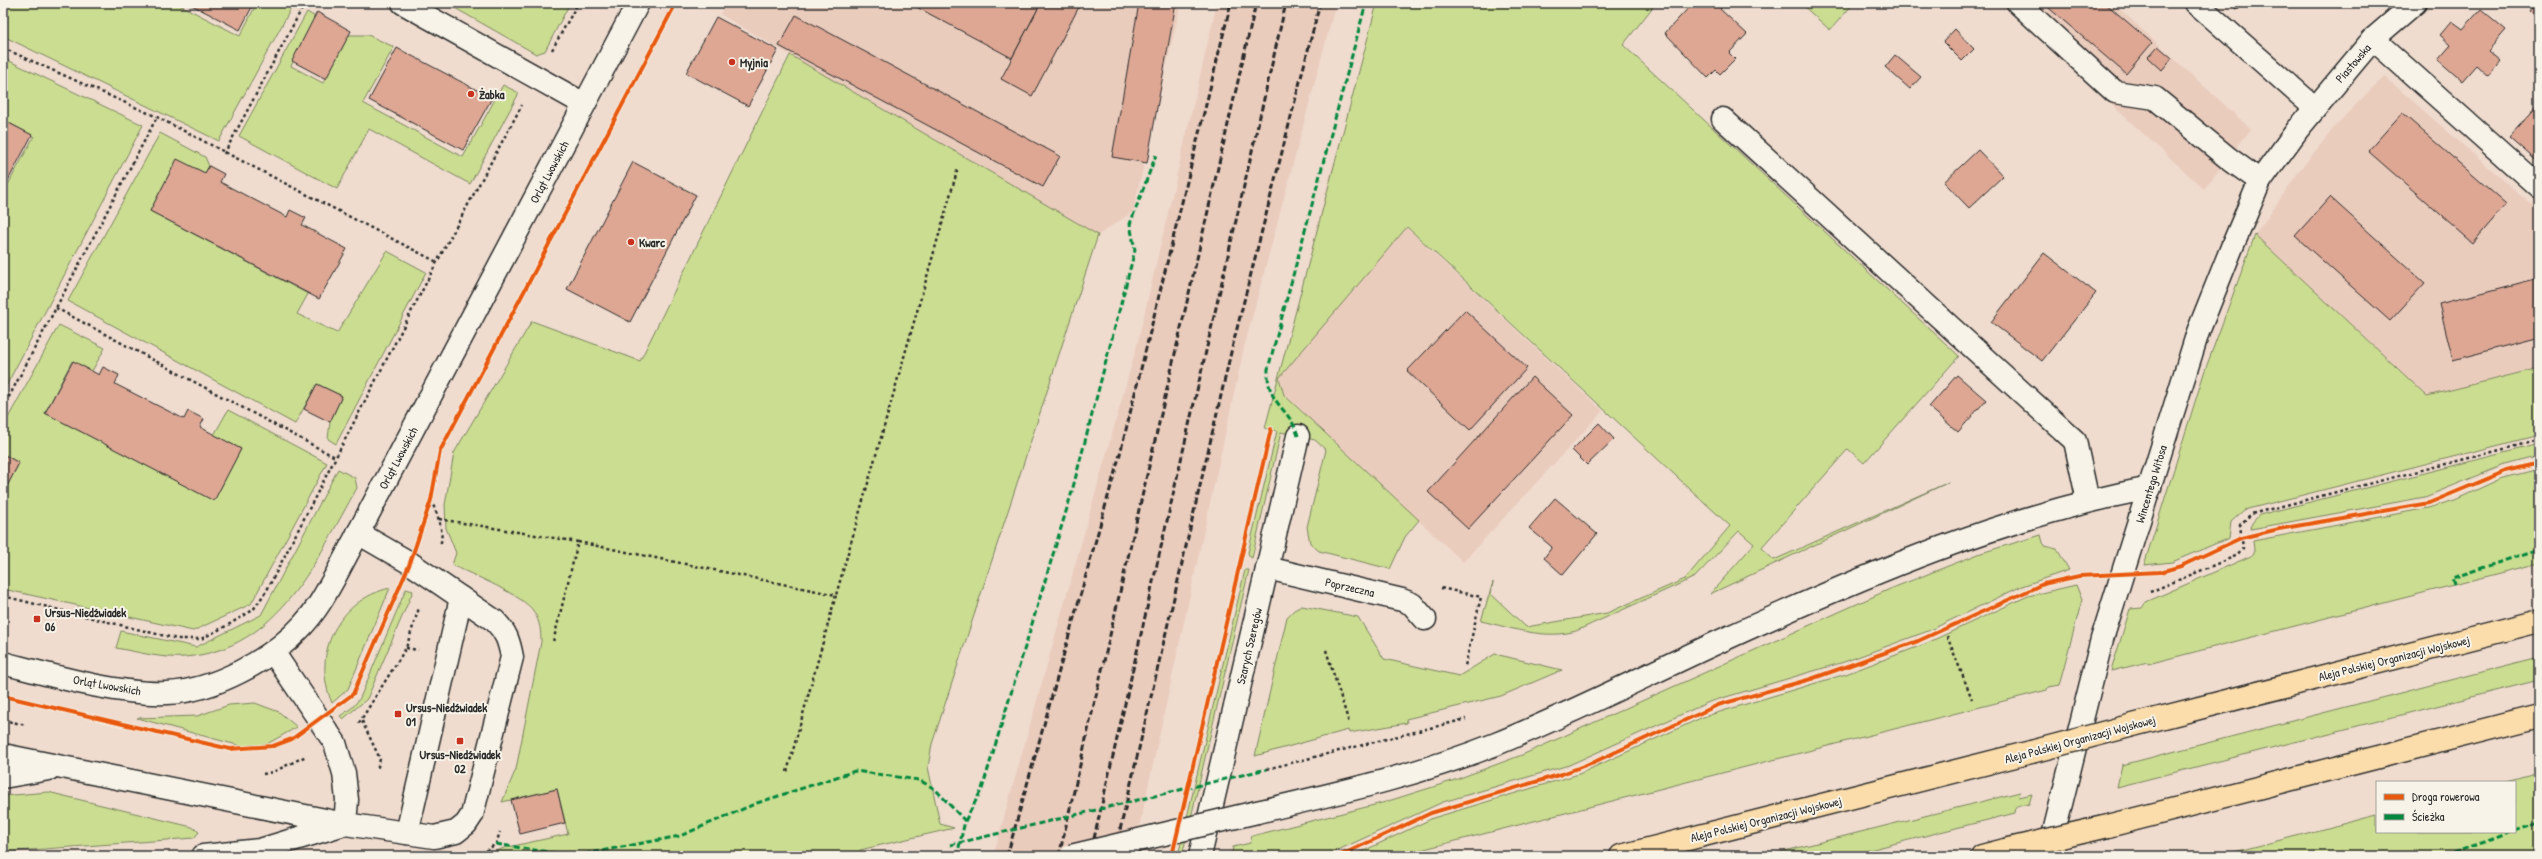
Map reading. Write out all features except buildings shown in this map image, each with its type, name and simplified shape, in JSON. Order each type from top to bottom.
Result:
[{"type":"highway","name":"Aleja Polskiej Organizacji Wojskowej","points":[[1621,856],[2539,621]]},
{"type":"highway","points":[[1982,856],[2108,826],[2539,716]]},
{"type":"street","points":[[403,3],[584,104]]},
{"type":"street","name":"Orląt Lwowskich","points":[[3,663],[123,690],[168,693],[213,682],[237,672],[273,652],[304,624],[320,604],[638,3]]},
{"type":"street","points":[[2018,3],[2115,92],[2156,98],[2228,158],[2260,180]]},
{"type":"street","points":[[2196,3],[2315,108]]},
{"type":"street","name":"Piastowska","points":[[2298,129],[2373,39],[2415,3]]},
{"type":"street","points":[[2373,39],[2539,187]]},
{"type":"street","points":[[1723,119],[2075,441],[2088,500]]},
{"type":"street","name":"Wincentego Witosa","points":[[2048,856],[2087,692],[2198,332],[2260,180],[2298,129]]},
{"type":"street","name":"Szarych Szeregów","points":[[1200,856],[1298,436]]},
{"type":"street","points":[[1071,856],[1371,785],[1495,744],[1562,716],[1726,638],[1883,569],[1991,528],[2088,500],[2150,488]]},
{"type":"street","points":[[3,755],[344,824],[434,837],[446,836],[466,824],[472,815],[512,657],[509,641],[504,630],[461,598],[410,564],[358,533]]},
{"type":"street","name":"Poprzeczna","points":[[1268,568],[1402,600],[1412,604],[1425,619]]},
{"type":"street","points":[[407,833],[461,598]]},
{"type":"street","points":[[273,652],[335,743],[344,773],[347,800],[344,824]]},
{"type":"street","points":[[3,776],[62,767]]},
{"type":"street","points":[[203,856],[260,850],[344,824]]},
{"type":"path","points":[[224,154],[305,3]]},
{"type":"path","points":[[3,596],[177,639],[201,640],[253,610],[267,590],[437,262],[578,3]]},
{"type":"path","points":[[3,48],[157,118],[224,154],[437,262]]},
{"type":"path","points":[[3,408],[157,118]]},
{"type":"path","points":[[786,772],[958,168]]},
{"type":"path","points":[[56,308],[335,457]]},
{"type":"path","points":[[2116,596],[2140,595],[2238,554],[2243,548],[2240,525],[2246,517],[2258,512],[2539,440]]},
{"type":"path","points":[[428,507],[431,500]]},
{"type":"path","points":[[439,519],[578,542],[836,595]]},
{"type":"path","points":[[2236,541],[2247,537]]},
{"type":"path","points":[[553,642],[578,542]]},
{"type":"path","points":[[1434,586],[1481,597],[1465,666]]},
{"type":"path","points":[[1947,636],[1972,699]]},
{"type":"path","points":[[1326,650],[1349,723]]},
{"type":"path","points":[[1267,769],[1470,718]]},
{"type":"shaded area","points":[[726,3],[1181,3],[1133,212],[1098,235],[720,14]]},
{"type":"shaded area","points":[[1217,3],[1336,3],[1244,348],[1133,856],[993,856],[1137,345]]},
{"type":"shaded area","points":[[2000,3],[2113,3],[2251,129],[2204,189]]},
{"type":"shaded area","points":[[2384,76],[2539,211],[2539,368],[2427,396],[2255,235],[2300,170],[2337,124]]},
{"type":"shaded area","points":[[1334,160],[1603,411],[1463,562],[1284,394],[1279,378]]},
{"type":"green space","points":[[3,3],[176,3],[240,36],[257,3],[294,3],[219,141],[3,36]]},
{"type":"green space","points":[[446,3],[570,3],[545,51],[536,54]]},
{"type":"green space","points":[[1377,3],[1656,3],[1623,45],[1959,356],[1864,463],[1848,449],[1761,548],[1774,560],[1949,482],[1710,594],[1754,544],[1739,531],[1695,577],[1576,631],[1540,634],[1516,630],[1481,621],[1493,582],[1491,594],[1526,627],[1607,613],[1685,579],[1730,526],[1407,227],[1279,378],[1284,395],[1419,520],[1405,537],[1390,569],[1319,551],[1310,543],[1307,527],[1326,450],[1315,440],[1281,432],[1252,558],[1250,557],[1248,553],[1277,431],[1265,428]]},
{"type":"green space","points":[[1800,3],[1854,3],[1830,30]]},
{"type":"green space","points":[[307,12],[317,18],[291,66],[323,83],[349,35],[368,35],[394,47],[363,103],[463,157],[503,85],[519,93],[470,184],[369,129],[337,189],[239,136]]},
{"type":"green space","points":[[790,55],[1098,235],[932,744],[928,767],[940,824],[954,828],[860,850],[860,853],[855,856],[483,856],[504,848],[568,834],[557,789],[502,802],[516,769],[541,642],[540,630],[538,619],[534,612],[520,599],[497,586],[452,565],[456,553],[446,528],[445,505],[454,453],[532,321],[640,361]]},
{"type":"green space","points":[[3,58],[143,125],[3,392],[3,194],[34,136],[3,120]]},
{"type":"green space","points":[[160,133],[205,157],[209,166],[205,173],[177,160],[150,211],[308,294],[297,314],[337,333],[387,251],[426,272],[336,444],[328,439],[330,422],[342,396],[317,384],[295,424],[68,301]]},
{"type":"green space","points":[[2255,235],[2427,396],[2539,368],[2539,435],[2244,510],[2231,522],[2229,538],[2172,562],[2144,565],[2204,373]]},
{"type":"green space","points":[[59,325],[105,348],[92,371],[72,361],[45,413],[214,500],[241,449],[214,435],[228,410],[327,463],[251,604],[193,631],[3,589],[3,494],[19,463],[3,454],[3,427]]},
{"type":"green space","points":[[2539,444],[2539,456],[2504,465],[2425,497],[2251,529],[2252,523],[2259,515]]},
{"type":"green space","points":[[338,469],[355,478],[357,488],[310,571],[291,596],[270,619],[246,637],[218,650],[185,657],[159,656],[116,648],[121,631],[196,647],[261,615]]},
{"type":"green space","points":[[2539,469],[2539,563],[2148,664],[2148,662],[2111,671],[2130,609],[2142,608],[2146,602],[2251,556],[2254,550],[2253,541],[2428,508],[2455,500],[2500,479]]},
{"type":"green space","points":[[2041,535],[2044,546],[2057,549],[2069,570],[2022,586],[1928,631],[1844,662],[1709,702],[1569,765],[1443,802],[1325,856],[1231,856],[1233,847],[1250,843],[1252,836],[1382,803],[1452,781],[1522,755],[1890,589],[1981,553]]},
{"type":"green space","points":[[1245,570],[1249,570],[1182,856],[1178,856]]},
{"type":"green space","points":[[2076,585],[2082,600],[2059,685],[2048,687],[2047,690],[1397,856],[1353,856],[1433,818],[1579,774],[1703,717],[1846,674],[1925,644],[2028,596]]},
{"type":"green space","points":[[390,588],[348,689],[332,703],[326,684],[325,666],[327,648],[334,632],[343,617],[356,604],[372,594]]},
{"type":"green space","points":[[406,589],[413,591],[367,699],[343,719],[340,716],[353,707],[360,698]]},
{"type":"green space","points":[[1302,606],[1358,617],[1384,659],[1459,676],[1495,654],[1562,670],[1501,696],[1406,719],[1407,723],[1349,733],[1348,730],[1255,756],[1287,617],[1294,610]]},
{"type":"green space","points":[[2539,657],[2539,680],[2117,787],[2122,765]]},
{"type":"green space","points":[[255,703],[279,712],[297,727],[267,744],[241,746],[137,718],[197,716],[229,705]]},
{"type":"green space","points":[[2539,773],[2539,856],[2219,856],[2376,815],[2376,833],[2516,833],[2516,781],[2510,781]]},
{"type":"green space","points":[[48,792],[192,827],[199,832],[194,838],[3,852],[3,796]]},
{"type":"green space","points":[[2020,792],[2019,797],[2032,794],[2029,804],[2016,807],[2015,813],[1846,856],[1765,856]]},
{"type":"railway","points":[[1007,856],[1120,454],[1231,3]]},
{"type":"railway","points":[[1059,856],[1256,3]]},
{"type":"railway","points":[[1090,856],[1286,3]]},
{"type":"railway","points":[[1114,856],[1232,348],[1320,3]]},
{"type":"marked path","points":[[1298,436],[1290,418],[1271,391],[1268,381],[1268,369],[1366,3]]},
{"type":"marked path","points":[[965,821],[982,789],[1071,495],[1135,250],[1130,224],[1156,155]]},
{"type":"marked path","points":[[2454,585],[2452,578],[2539,549]]},
{"type":"marked path","points":[[950,845],[1267,769]]},
{"type":"marked path","points":[[496,844],[574,856],[680,836],[757,803],[855,771],[919,780],[935,789],[965,821],[957,856]]},
{"type":"marked path","points":[[2516,830],[2539,822]]},
{"type":"marked path","points":[[2445,856],[2508,833]]},
{"type":"cycle path","points":[[3,696],[230,749],[273,746],[292,739],[353,694],[410,563],[431,500],[440,451],[676,3]]},
{"type":"cycle path","points":[[1172,856],[1271,429]]},
{"type":"cycle path","points":[[1339,856],[1431,813],[1562,774],[1594,762],[1718,705],[1811,679],[1918,641],[2043,584],[2079,576],[2160,572],[2181,566],[2241,538],[2279,529],[2429,503],[2506,471],[2539,463]]},
{"type":"place","name":"Myjnia","points":[[732,62]]},
{"type":"place","name":"Żabka","points":[[471,94]]},
{"type":"place","name":"Kwarc","points":[[631,242]]},
{"type":"place","name":"Ursus-Niedźwiadek 06","points":[[37,619]]},
{"type":"place","name":"Ursus-Niedźwiadek 01","points":[[398,714]]},
{"type":"place","name":"Ursus-Niedźwiadek 02","points":[[460,741]]}]
